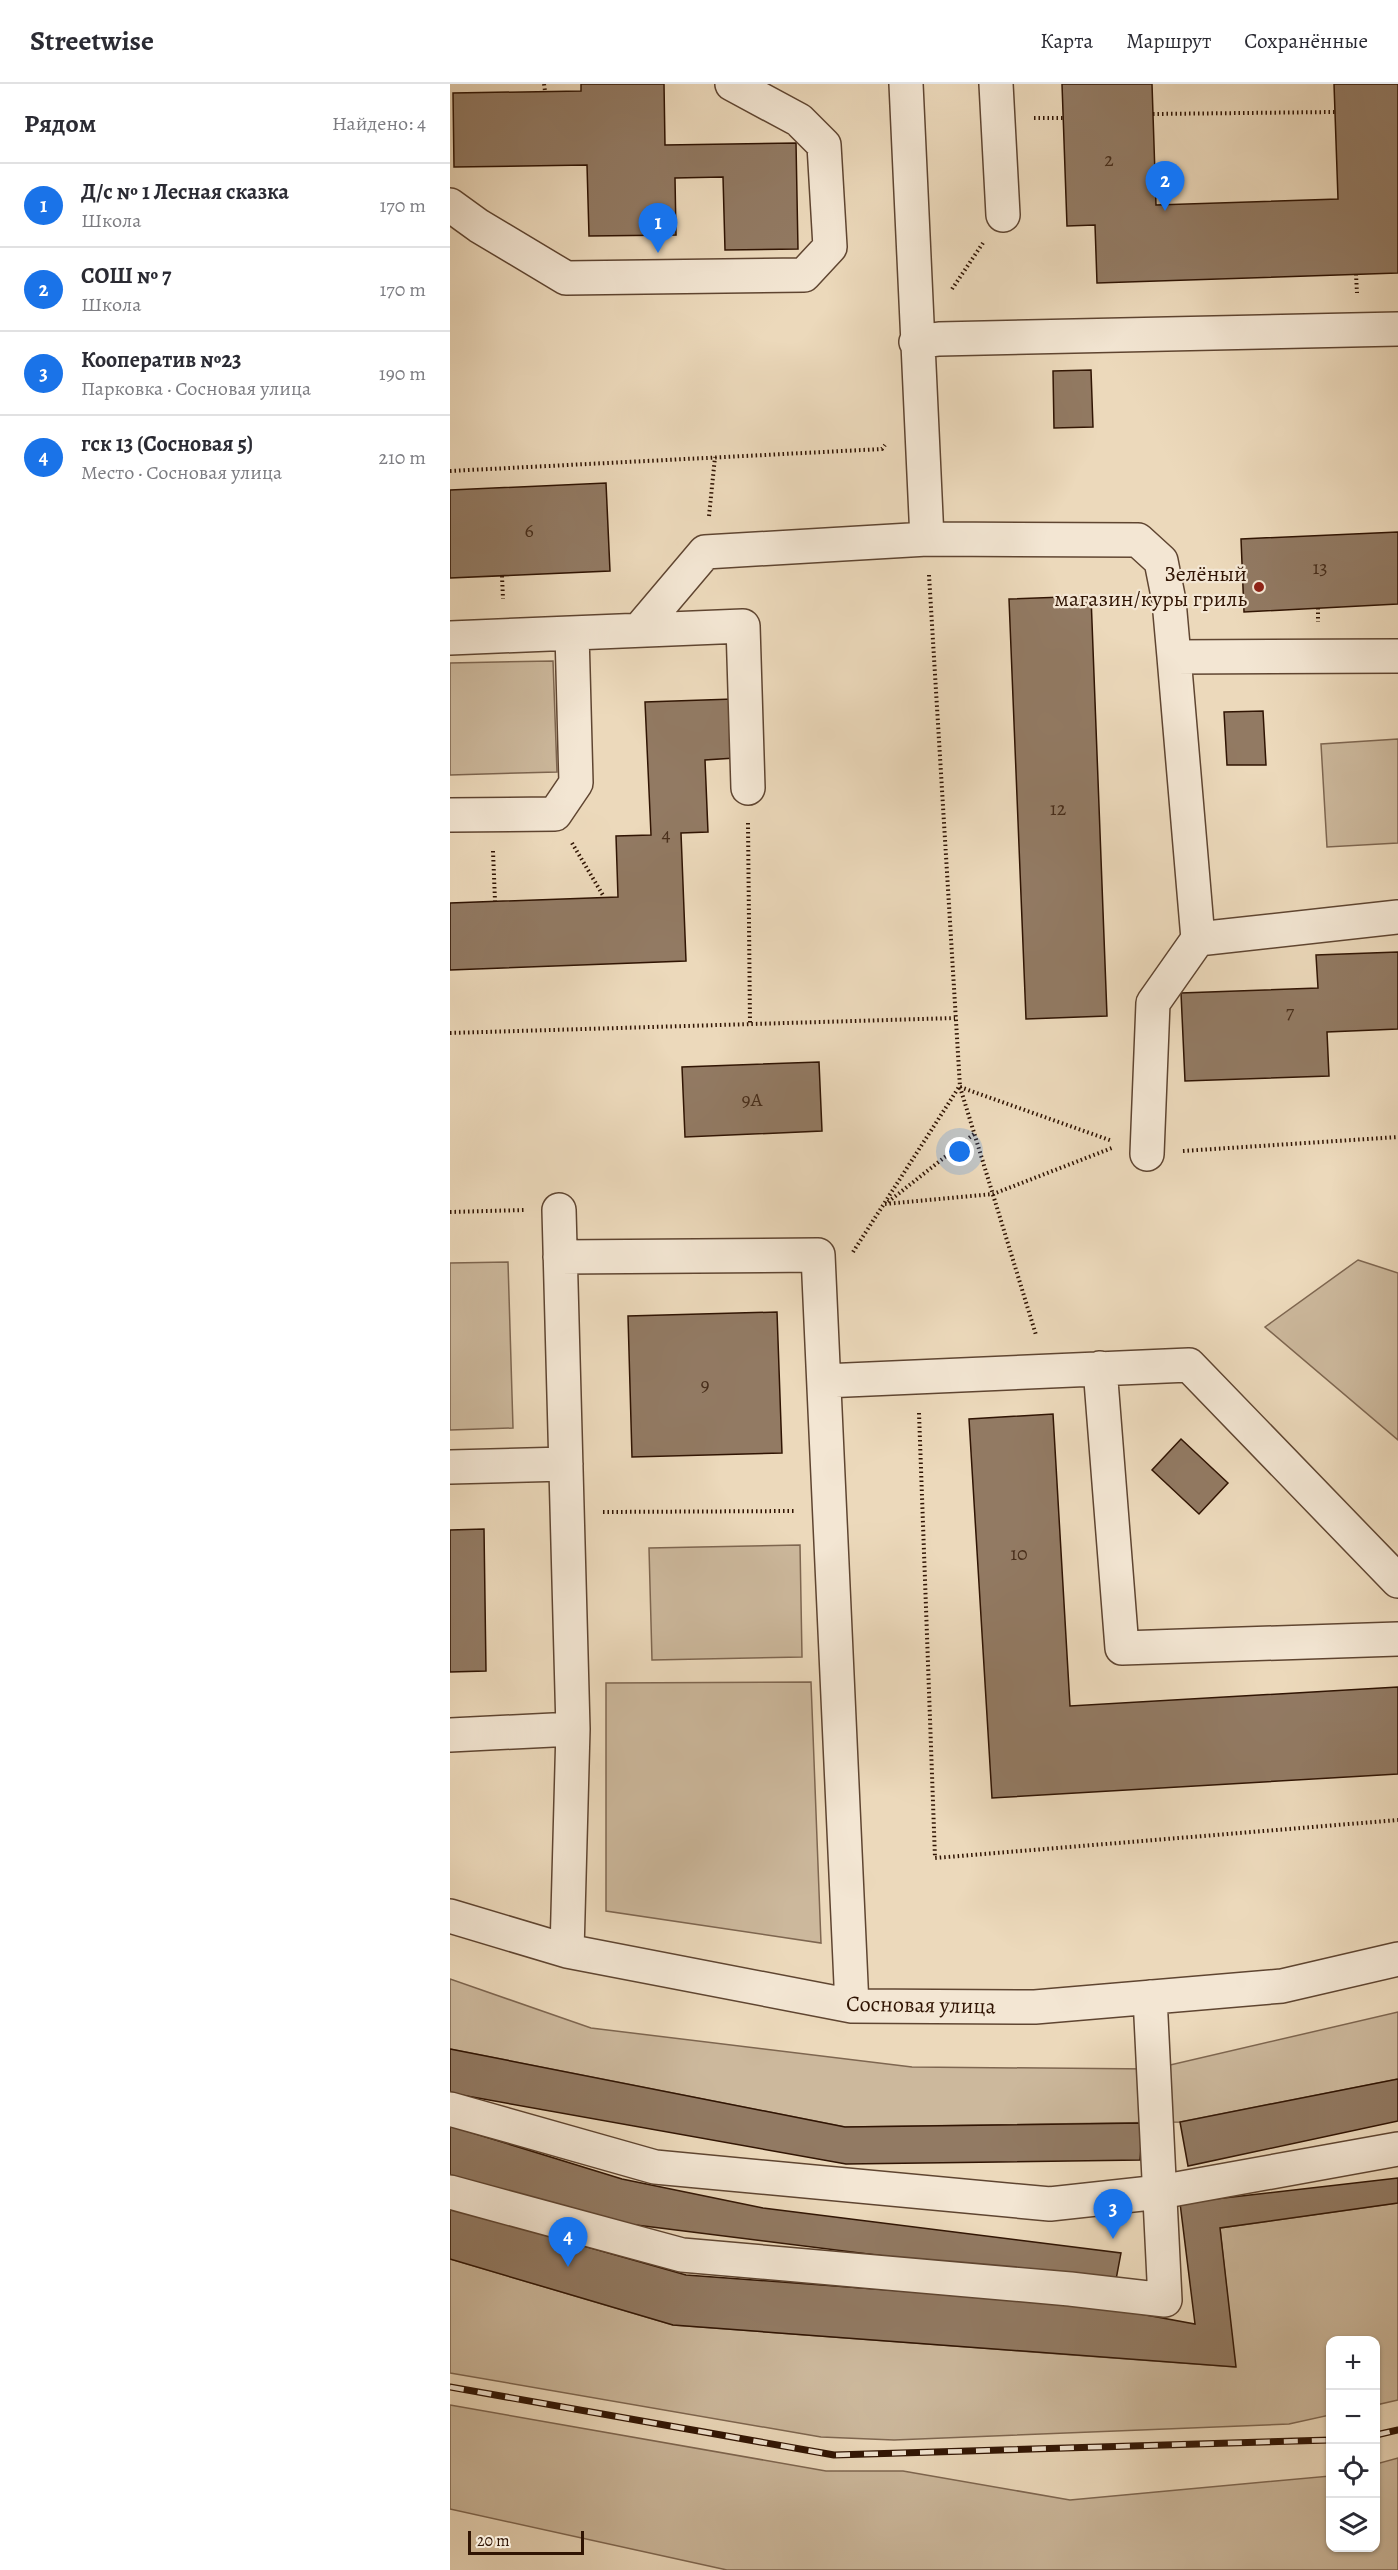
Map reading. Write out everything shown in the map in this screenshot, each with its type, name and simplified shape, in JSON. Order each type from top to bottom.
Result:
[{"type":"street","points":[[450,205],[478,226],[566,278],[804,275],[830,247],[824,145],[800,120],[732,84]]},
{"type":"street","points":[[906,84],[916,342],[927,538]]},
{"type":"street","points":[[996,84],[1003,215]]},
{"type":"street","points":[[916,342],[939,339],[1398,329]]},
{"type":"street","points":[[639,630],[705,552],[927,538],[1138,540],[1161,561],[1169,601],[1198,939],[1153,1003],[1147,1154]]},
{"type":"street","points":[[450,638],[743,626],[748,788]]},
{"type":"street","points":[[450,815],[555,814],[576,783],[572,633]]},
{"type":"street","points":[[1174,657],[1398,656]]},
{"type":"street","points":[[1198,939],[1398,917]]},
{"type":"street","points":[[559,1210],[573,1729],[567,1951]]},
{"type":"street","points":[[560,1257],[818,1255],[852,2006]]},
{"type":"street","points":[[824,1381],[1189,1365],[1398,1581]]},
{"type":"street","points":[[1100,1368],[1122,1648],[1398,1640]]},
{"type":"street","points":[[450,1467],[566,1464]]},
{"type":"street","points":[[450,1735],[573,1729]]},
{"type":"street","name":"Сосновая улица","points":[[450,1917],[567,1951],[852,2006],[1035,2007],[1282,1986],[1398,1959]]},
{"type":"street","points":[[450,2192],[682,2255],[1070,2289],[1166,2300],[1150,1997]]},
{"type":"street","points":[[450,2109],[655,2167],[1050,2204],[1160,2192],[1398,2149]]},
{"type":"path","points":[[544,84],[544,92]]},
{"type":"path","points":[[1153,114],[1335,112]]},
{"type":"path","points":[[950,293],[1003,215]]},
{"type":"path","points":[[450,471],[882,449],[888,440]]},
{"type":"path","points":[[705,552],[715,457]]},
{"type":"path","points":[[927,538],[960,1087],[1037,1339]]},
{"type":"path","points":[[748,788],[750,1024]]},
{"type":"path","points":[[555,814],[604,897]]},
{"type":"path","points":[[492,815],[495,902]]},
{"type":"path","points":[[450,1033],[955,1018]]},
{"type":"path","points":[[885,1204],[993,1194],[1121,1144],[960,1087]]},
{"type":"path","points":[[818,1255],[855,1252],[960,1087]]},
{"type":"path","points":[[885,1204],[974,1134]]},
{"type":"path","points":[[1147,1154],[1398,1137]]},
{"type":"path","points":[[450,1212],[559,1210]]},
{"type":"path","points":[[918,1377],[935,1858],[1398,1820]]},
{"type":"path","points":[[567,1512],[830,1511]]},
{"type":"shaded area","points":[[553,661],[557,772],[450,775],[450,663]]},
{"type":"shaded area","points":[[1398,739],[1398,843],[1327,847],[1321,744]]},
{"type":"shaded area","points":[[1358,1260],[1398,1273],[1398,1440],[1265,1327]]},
{"type":"shaded area","points":[[508,1262],[513,1428],[450,1430],[450,1263]]},
{"type":"shaded area","points":[[800,1545],[802,1657],[652,1660],[649,1548]]},
{"type":"shaded area","points":[[811,1682],[821,1943],[606,1911],[606,1683]]},
{"type":"shaded area","points":[[450,1979],[591,2028],[912,2067],[1153,2069],[1398,2012],[1398,2079],[1180,2122],[845,2127],[450,2049]]},
{"type":"shaded area","points":[[1398,2203],[1398,2400],[1380,2404],[1380,2336],[1326,2336],[1326,2416],[1289,2424],[894,2440],[821,2437],[450,2373],[450,2259],[673,2325],[1235,2367],[1220,2228]]},
{"type":"shaded area","points":[[450,2405],[826,2471],[903,2471],[1070,2500],[1326,2476],[1326,2552],[1380,2552],[1380,2463],[1398,2458],[1398,2570],[727,2570],[450,2509]]},
{"type":"building","points":[[581,84],[664,84],[665,145],[796,143],[798,249],[725,250],[723,177],[675,178],[676,235],[589,236],[587,165],[454,167],[453,93],[581,91]]},
{"type":"building","points":[[1062,84],[1152,84],[1156,205],[1338,199],[1334,84],[1398,84],[1398,273],[1097,283],[1095,225],[1067,226]]},
{"type":"building","points":[[1091,370],[1093,427],[1054,428],[1053,371]]},
{"type":"building","points":[[606,483],[610,571],[450,578],[450,490]]},
{"type":"building","points":[[1398,532],[1398,604],[1244,612],[1241,539]]},
{"type":"building","points":[[1091,596],[1107,1016],[1026,1019],[1009,599]]},
{"type":"building","points":[[733,699],[735,758],[705,760],[708,832],[681,833],[686,961],[450,970],[450,903],[618,897],[616,836],[651,835],[645,702]]},
{"type":"building","points":[[1263,711],[1266,765],[1227,765],[1224,712]]},
{"type":"building","points":[[1398,952],[1398,1029],[1327,1032],[1329,1076],[1185,1081],[1181,993],[1318,988],[1316,955]]},
{"type":"building","points":[[819,1062],[822,1131],[685,1137],[682,1067]]},
{"type":"building","points":[[777,1312],[782,1453],[632,1457],[628,1316]]},
{"type":"building","points":[[1053,1414],[1070,1706],[1398,1687],[1398,1774],[992,1798],[969,1419]]},
{"type":"building","points":[[1181,1439],[1228,1483],[1199,1514],[1152,1470]]},
{"type":"building","points":[[484,1529],[486,1671],[450,1672],[450,1530]]},
{"type":"building","points":[[450,2049],[845,2127],[1143,2123],[1140,2160],[846,2164],[450,2093]]},
{"type":"building","points":[[1398,2079],[1398,2121],[1188,2166],[1180,2122]]},
{"type":"building","points":[[450,2126],[622,2179],[763,2208],[1121,2253],[1115,2285],[612,2222],[450,2177]]},
{"type":"building","points":[[1398,2178],[1398,2203],[1220,2228],[1236,2367],[673,2325],[450,2259],[450,2208],[686,2275],[1092,2305],[1195,2324],[1180,2203]]},
{"type":"railway","points":[[450,2387],[834,2455],[1326,2440]]},
{"type":"railway","points":[[1380,2434],[1398,2430]]},
{"type":"place","name":"СОШ № 7","points":[[1165,211]]},
{"type":"place","name":"Д/с № 1 Лесная сказка","points":[[658,253]]},
{"type":"place","name":"Зелёный магазин/куры гриль","points":[[1259,587]]},
{"type":"place","name":"Кооператив №23","points":[[1113,2239]]},
{"type":"place","name":"гск 13 (Сосновая 5)","points":[[568,2267]]}]
